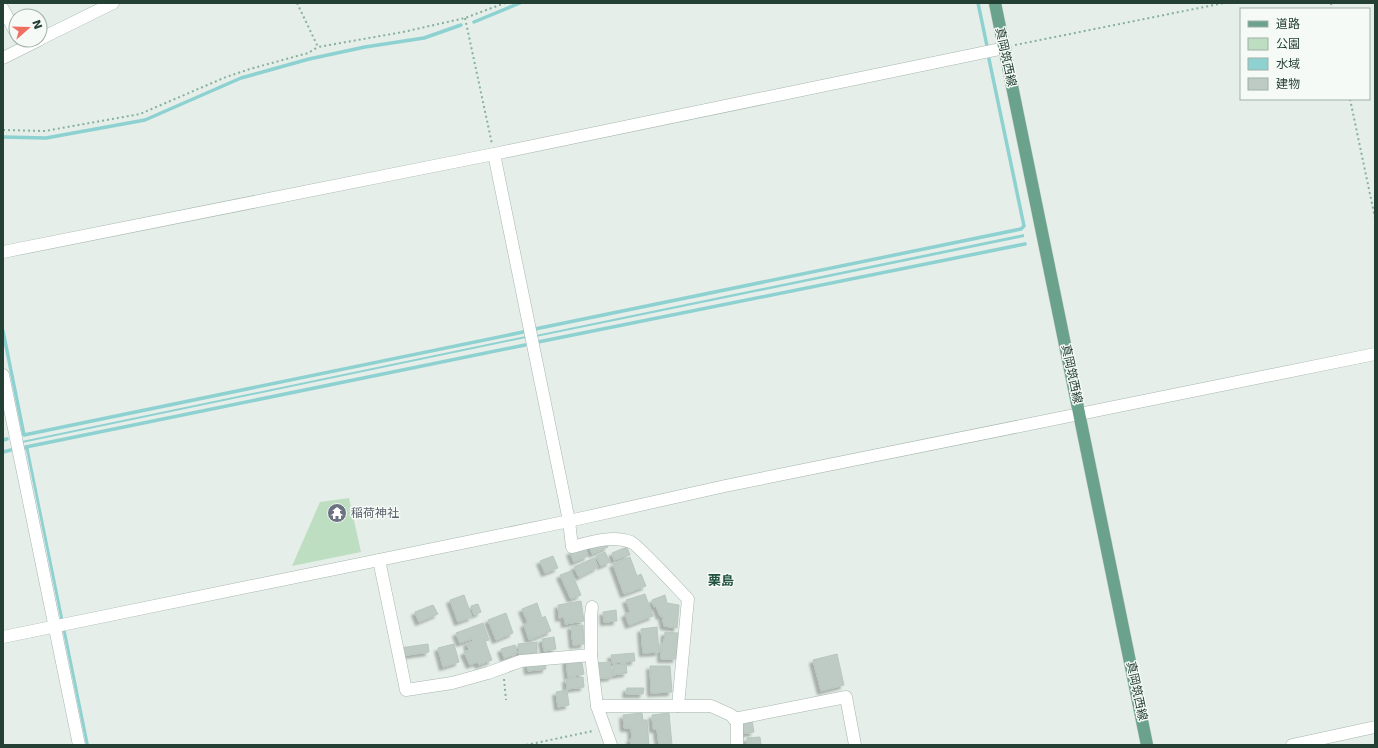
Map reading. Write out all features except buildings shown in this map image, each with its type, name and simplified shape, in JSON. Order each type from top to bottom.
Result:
[{"type":"main road","name":"真岡筑西線","points":[[995,3],[1148,745]]},
{"type":"street","points":[[48,36],[113,3]]},
{"type":"street","points":[[3,9],[8,18]]},
{"type":"street","points":[[3,58],[17,48]]},
{"type":"street","points":[[3,252],[494,154],[1005,48]]},
{"type":"street","points":[[494,154],[569,522],[572,547],[597,540],[632,542],[688,599],[678,706]]},
{"type":"street","points":[[3,638],[569,522],[725,486],[1375,354]]},
{"type":"street","points":[[3,375],[61,626],[79,745]]},
{"type":"street","points":[[379,560],[406,690],[452,683],[521,661],[591,656]]},
{"type":"street","points":[[592,607],[591,656],[597,706],[610,745]]},
{"type":"street","points":[[734,719],[846,697],[855,745]]},
{"type":"street","points":[[597,706],[712,706],[731,715],[737,722],[737,745]]},
{"type":"street","points":[[1292,745],[1375,728]]},
{"type":"path","points":[[297,3],[318,47]]},
{"type":"path","points":[[3,130],[45,131],[140,114],[226,77],[308,53],[318,47],[403,32],[465,18],[505,3]]},
{"type":"path","points":[[1005,48],[1224,3]]},
{"type":"path","points":[[465,18],[494,154]]},
{"type":"path","points":[[1350,100],[1375,218]]},
{"type":"path","points":[[501,668],[505,682],[506,700]]},
{"type":"path","points":[[526,745],[605,728]]},
{"type":"green space","points":[[349,498],[361,552],[292,566],[320,502]]},
{"type":"water","points":[[1024,234],[1024,237],[536,337],[536,335]]},
{"type":"water","points":[[526,336],[526,338],[22,443],[22,441]]},
{"type":"water","points":[[25,445],[28,446],[89,745],[86,745]]},
{"type":"waterway","points":[[474,22],[520,3]]},
{"type":"waterway","points":[[978,3],[987,46]]},
{"type":"waterway","points":[[3,137],[46,138],[145,120],[241,78],[309,59],[365,47],[424,38],[461,25]]},
{"type":"waterway","points":[[535,329],[1021,229],[1024,226],[989,59]]},
{"type":"waterway","points":[[538,342],[1025,244]]},
{"type":"waterway","points":[[3,331],[24,435],[523,332]]},
{"type":"waterway","points":[[26,448],[525,345]]},
{"type":"waterway","points":[[3,440],[7,439]]},
{"type":"waterway","points":[[3,452],[11,450]]},
{"type":"place","name":"稲荷神社","points":[[337,513]]},
{"type":"district","name":"栗島","points":[[721,580]]}]
